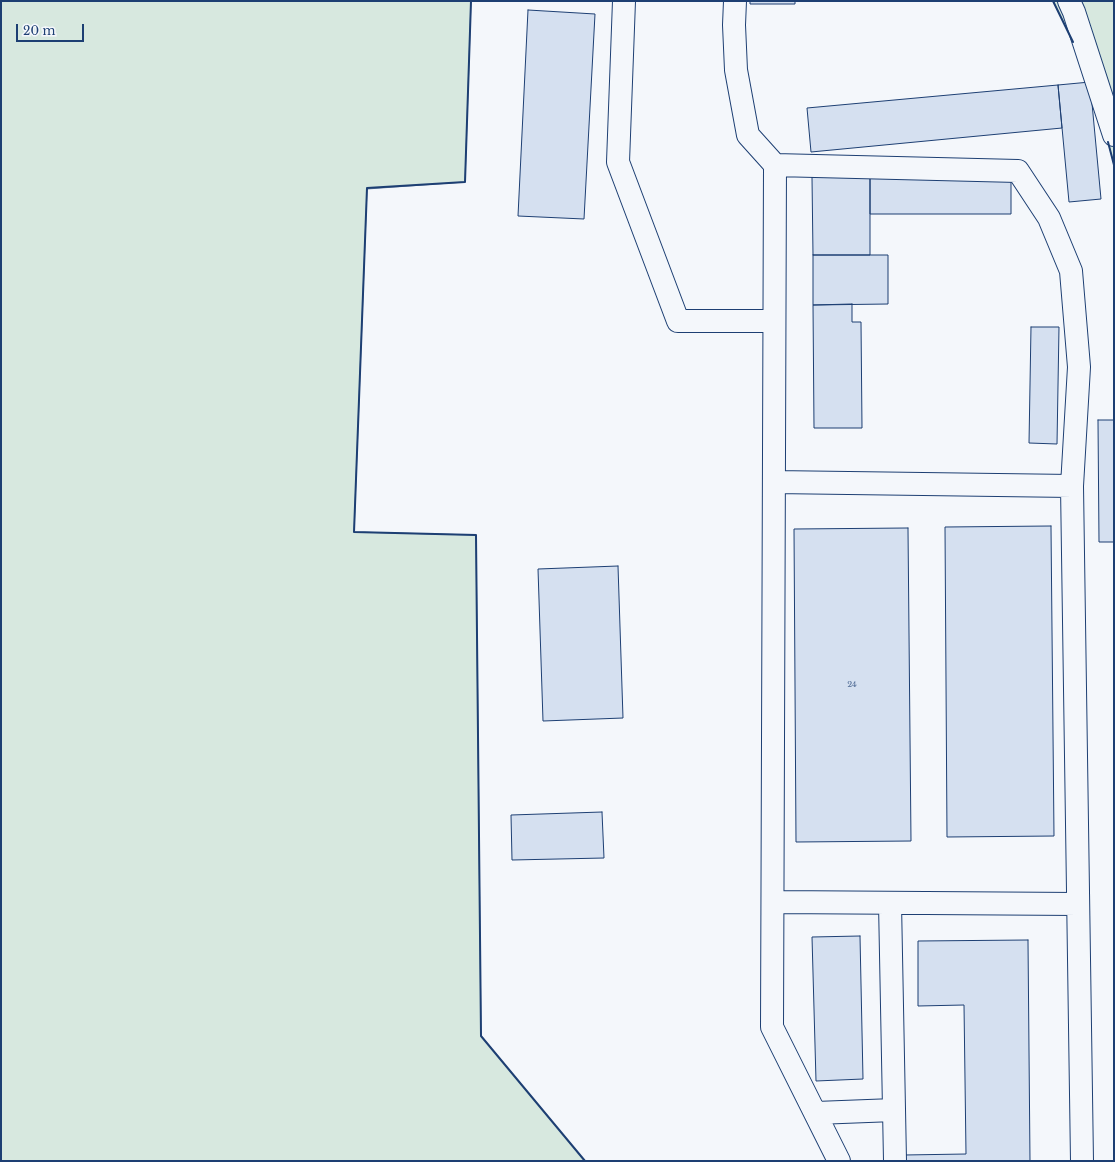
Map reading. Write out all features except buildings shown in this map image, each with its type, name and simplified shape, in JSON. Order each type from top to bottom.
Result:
[{"type":"street","points":[[624,1],[618,162],[678,321],[774,321]]},
{"type":"street","points":[[735,1],[734,25],[736,70],[748,135],[775,165],[772,1027],[839,1161]]},
{"type":"street","points":[[1069,1],[1074,12],[1114,135]]},
{"type":"street","points":[[775,165],[1018,170],[1048,218],[1071,271],[1079,367],[1072,486],[1082,1161]]},
{"type":"street","points":[[774,482],[1072,486]]},
{"type":"street","points":[[773,902],[1078,904]]},
{"type":"street","points":[[890,903],[895,1161]]},
{"type":"street","points":[[816,1114],[894,1110]]},
{"type":"shaded area","points":[[1,1],[471,1],[465,182],[367,189],[354,532],[476,535],[481,1036],[585,1161],[1,1161]]},
{"type":"shaded area","points":[[1053,1],[1114,1],[1114,165],[1092,80]]},
{"type":"wall","points":[[471,1],[465,182],[367,188],[354,532],[476,535],[481,1036],[585,1161]]},
{"type":"wall","points":[[1053,1],[1073,42]]},
{"type":"wall","points":[[1108,142],[1114,165]]}]
